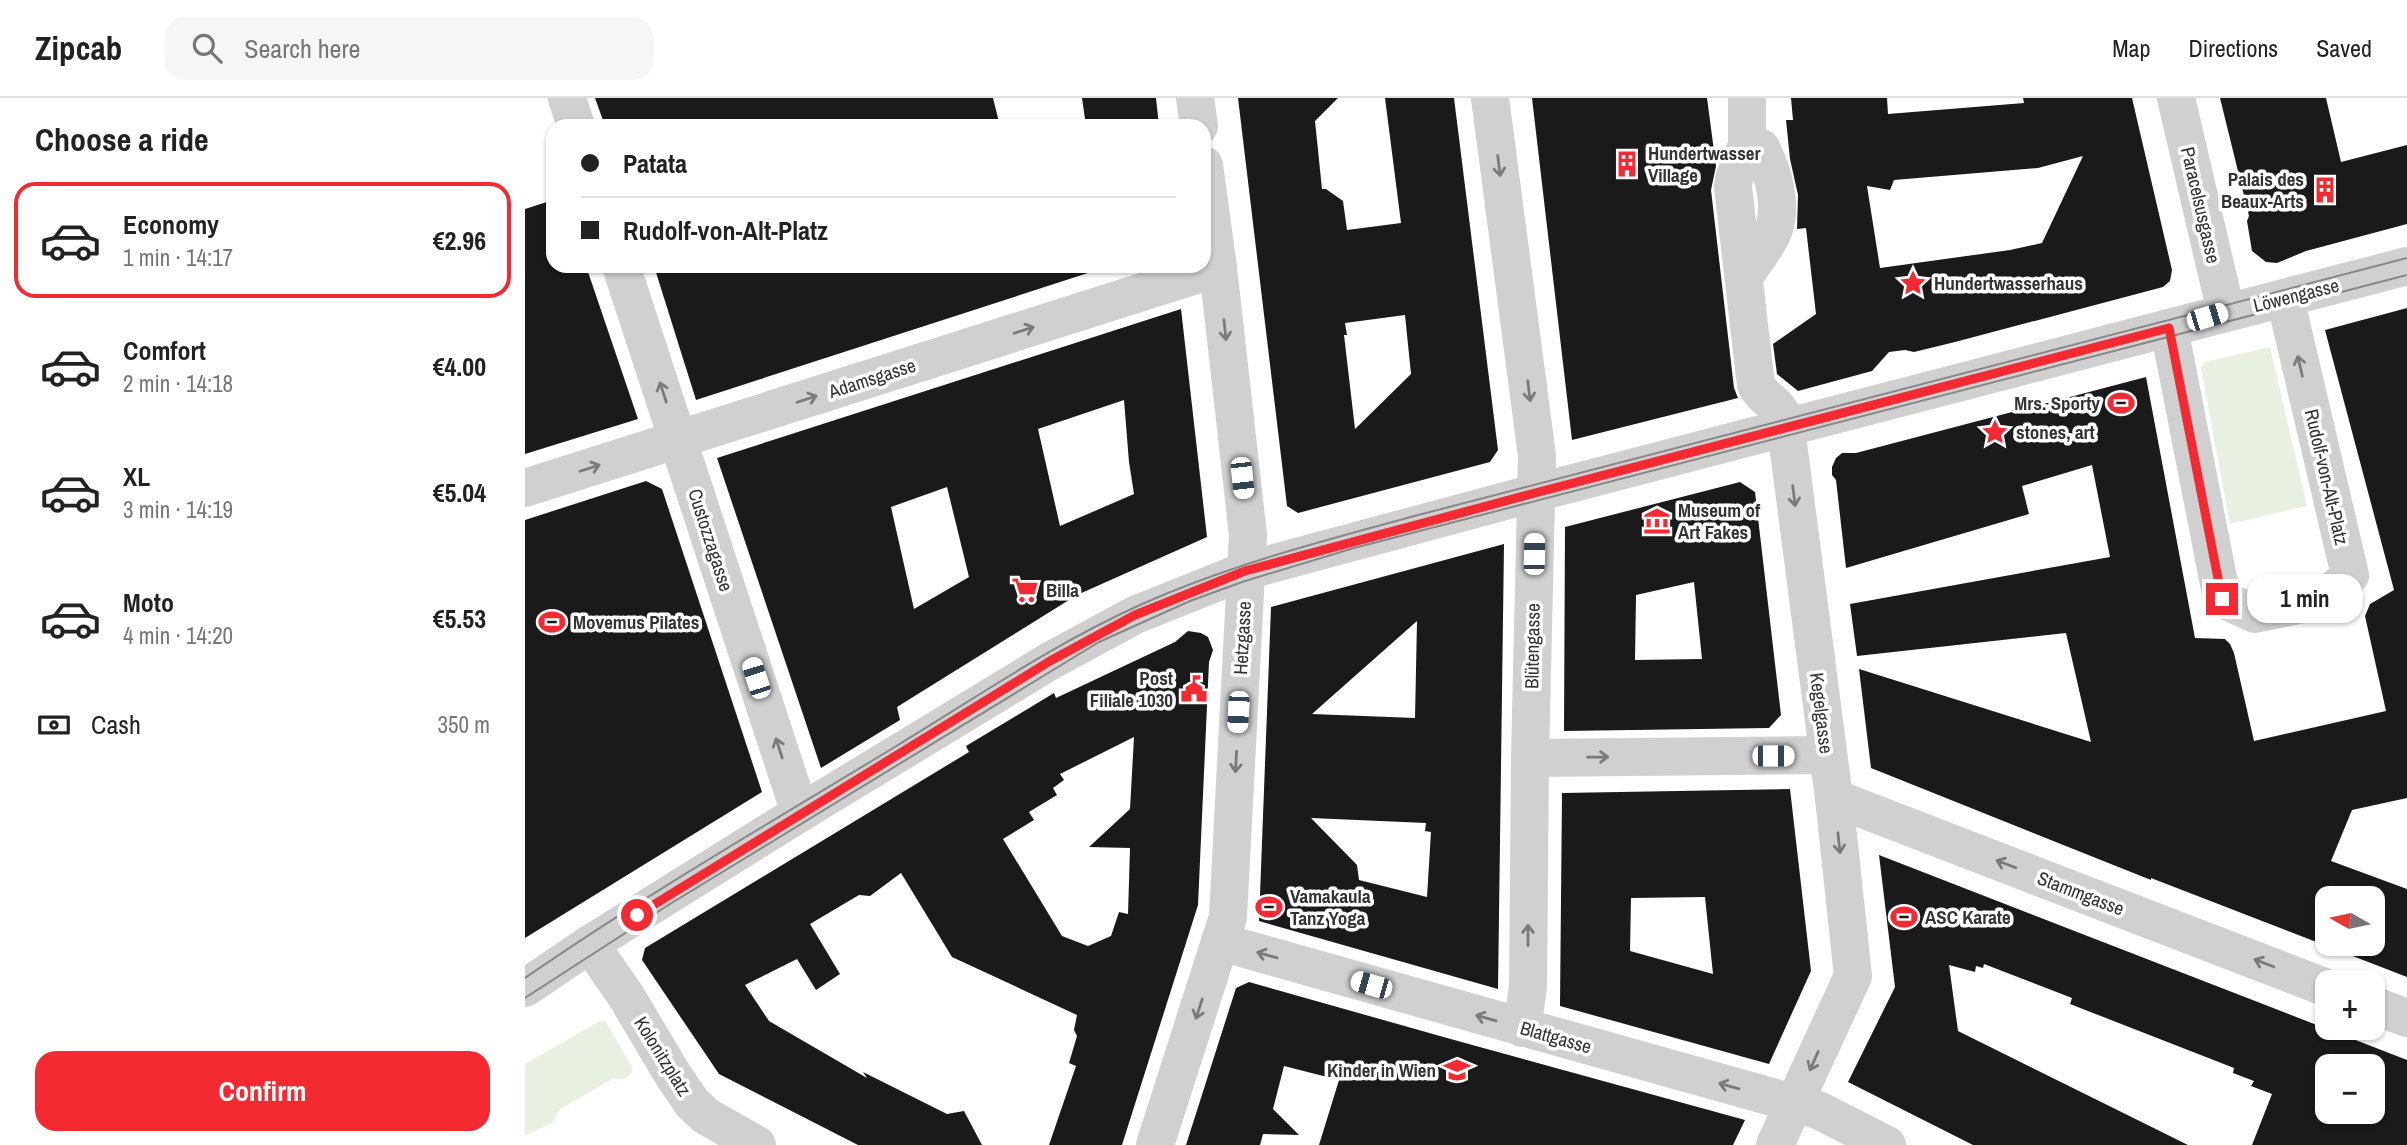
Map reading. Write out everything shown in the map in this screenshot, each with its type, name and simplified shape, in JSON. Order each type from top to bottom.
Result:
[{"type":"street","points":[[567,98],[574,119]]},
{"type":"street","points":[[1195,98],[1198,119]]},
{"type":"street","name":"Blütengasse","points":[[1490,98],[1537,456],[1529,758],[1528,986],[1522,1028]]},
{"type":"street","name":"Paracelsusgasse","points":[[2175,98],[2226,312]]},
{"type":"street","name":"Kegelgasse","points":[[1747,118],[1733,187],[1756,385],[1761,393],[1781,410],[1786,428],[1834,798],[1853,975],[1775,1145]]},
{"type":"street","name":"Hetzgasse","points":[[1155,1145],[1228,917],[1248,530],[1211,216]]},
{"type":"street","name":"Löwengasse","points":[[525,988],[590,944],[800,813],[1050,661],[1114,626],[1245,571],[2407,266]]},
{"type":"street","name":"Adamsgasse","points":[[1211,270],[1218,268]]},
{"type":"street","name":"Custozzagasse","points":[[623,273],[800,813]]},
{"type":"street","name":"Adamsgasse","points":[[525,488],[1202,273]]},
{"type":"street","name":"Rudolf-von-Alt-Platz","points":[[2169,328],[2222,599],[2255,614],[2323,600],[2350,575],[2285,298]]},
{"type":"street","points":[[1529,758],[1828,755]]},
{"type":"street","name":"Stammgasse","points":[[1834,798],[2315,983]]},
{"type":"street","name":"Blattgasse","points":[[1220,942],[1818,1110],[1887,1145]]},
{"type":"street","name":"Kolonitzplatz","points":[[590,944],[626,996],[692,1103],[706,1116],[757,1145]]},
{"type":"street","points":[[2385,1010],[2407,1018]]},
{"type":"green space","points":[[2270,347],[2307,506],[2230,524],[2201,368],[2205,362]]},
{"type":"green space","points":[[600,1021],[606,1022],[632,1067],[632,1072],[625,1079],[612,1079],[559,1110],[553,1122],[525,1136],[525,1064]]},
{"type":"building","points":[[595,98],[993,98],[998,119],[602,119]]},
{"type":"building","points":[[1082,98],[1156,98],[1158,119],[1085,119]]},
{"type":"building","points":[[1238,98],[1338,98],[1315,121],[1322,189],[1343,201],[1347,230],[1401,223],[1385,98],[1454,98],[1498,450],[1490,462],[1298,513],[1287,506]],"holes":[[[1405,315],[1411,374],[1355,429],[1344,335],[1347,335],[1345,323]]]},
{"type":"building","points":[[1532,98],[1707,98],[1716,166],[1711,190],[1734,388],[1738,398],[1572,440]]},
{"type":"building","points":[[1791,98],[1887,98],[1888,114],[2024,103],[2023,98],[2132,98],[2172,270],[2170,281],[2163,287],[1955,342],[1914,352],[1889,352],[1872,371],[1798,391],[1777,374],[1773,344],[1816,314],[1806,228],[1797,229],[1798,195],[1790,159],[1786,120],[1793,120]],"holes":[[[2083,156],[2042,243],[1880,268],[1867,186],[1890,190],[1894,180],[2038,168]]]},
{"type":"building","name":"Palais des Beaux-Arts","points":[[2220,98],[2326,98],[2341,162],[2407,145],[2407,224],[2306,251],[2277,263],[2266,262],[2252,251],[2247,221],[2249,216]]},
{"type":"building","points":[[546,202],[546,273],[588,273],[638,419],[525,454],[525,209]]},
{"type":"building","points":[[656,273],[1088,273],[696,400]]},
{"type":"building","points":[[2407,308],[2407,798],[2352,810],[2331,861],[2407,889],[2407,977],[2353,956],[2385,956],[2385,886],[2315,886],[2315,941],[2151,880],[1871,768],[1859,669],[2091,742],[2066,633],[1857,656],[1850,604],[2110,557],[2092,465],[2022,486],[2029,514],[1846,568],[1836,480],[1832,475],[1832,467],[1842,453],[1856,453],[2146,377],[2195,638],[2225,639],[2230,644],[2254,741],[2386,711],[2365,616],[2370,604],[2394,590],[2325,330]]},
{"type":"building","points":[[1181,309],[1207,537],[1077,595],[897,707],[900,720],[821,768],[717,458]],"holes":[[[1124,400],[1134,494],[1060,526],[1038,429]],[[947,487],[969,577],[914,609],[891,507]]]},
{"type":"building","points":[[646,481],[662,489],[762,792],[525,938],[525,520]]},
{"type":"building","points":[[1740,482],[1755,492],[1781,715],[1769,728],[1564,731],[1565,527]],"holes":[[[1694,582],[1702,659],[1635,660],[1636,595]]]},
{"type":"building","points":[[1504,544],[1498,989],[1259,921],[1271,607]],"holes":[[[1417,621],[1415,718],[1312,714]],[[1311,818],[1426,823],[1425,831],[1431,832],[1427,897],[1359,880],[1357,865]]]},
{"type":"building","points":[[1188,631],[1201,633],[1208,637],[1213,650],[1209,662],[1198,905],[1122,1145],[1049,1145],[1076,1066],[1069,1063],[1077,1036],[1074,1030],[1077,1015],[952,957],[901,873],[870,896],[859,895],[810,924],[840,974],[816,990],[797,959],[745,985],[769,1021],[867,1078],[863,1072],[947,1114],[964,1111],[982,1145],[858,1145],[719,1074],[642,960],[645,948],[969,752],[966,746],[1054,693],[1056,698],[1175,642]],"holes":[[[1134,737],[1130,809],[1089,847],[1130,848],[1128,914],[1119,912],[1111,936],[1088,946],[1062,936],[1003,839],[1034,820],[1029,812],[1057,795],[1053,788],[1064,780],[1060,774]]]},
{"type":"building","points":[[1790,789],[1811,971],[1769,1064],[1560,1006],[1562,793]],"holes":[[[1705,897],[1713,974],[1630,951],[1631,898]]]},
{"type":"building","points":[[1879,855],[2315,1024],[2315,1040],[2355,1040],[2407,1060],[2407,1145],[2252,1145],[2272,1094],[2251,1086],[2254,1081],[2233,1073],[2234,1068],[2070,1004],[2072,998],[1984,964],[1983,968],[1976,966],[1975,972],[1949,965],[1958,1031],[2188,1145],[1973,1145],[1848,1082],[1895,987]]},
{"type":"building","points":[[1249,982],[1745,1120],[1733,1145],[1319,1145],[1339,1080],[1284,1066],[1273,1109],[1299,1135],[1263,1134],[1260,1145],[1186,1145],[1236,988]]},
{"type":"tram line","points":[[525,978],[663,888],[1017,671],[1108,620],[1174,590],[1279,554],[1422,514],[2407,258]]},
{"type":"tram line","points":[[525,998],[670,904],[1099,642],[1190,601],[1245,581],[1354,548],[2407,275]]},
{"type":"place","name":"Hundertwasser Village","points":[[1627,164]]},
{"type":"place","name":"Palais des Beaux-Arts","points":[[2325,190]]},
{"type":"place","name":"Hundertwasserhaus","points":[[1913,283]]},
{"type":"place","name":"Mrs. Sporty","points":[[2121,403]]},
{"type":"place","name":"stones, art","points":[[1995,432]]},
{"type":"place","name":"Museum of Art Fakes","points":[[1657,521]]},
{"type":"place","name":"Billa","points":[[1025,590]]},
{"type":"place","name":"Movemus Pilates","points":[[552,622]]},
{"type":"place","name":"Post Filiale 1030","points":[[1194,689]]},
{"type":"place","name":"Vamakaula Tanz Yoga","points":[[1269,907]]},
{"type":"place","name":"ASC Karate","points":[[1904,917]]},
{"type":"place","name":"Kinder in Wien","points":[[1457,1070]]},
{"type":"route","points":[[637,915],[1050,661],[1135,615],[1245,571],[2169,328],[2222,599]]}]
